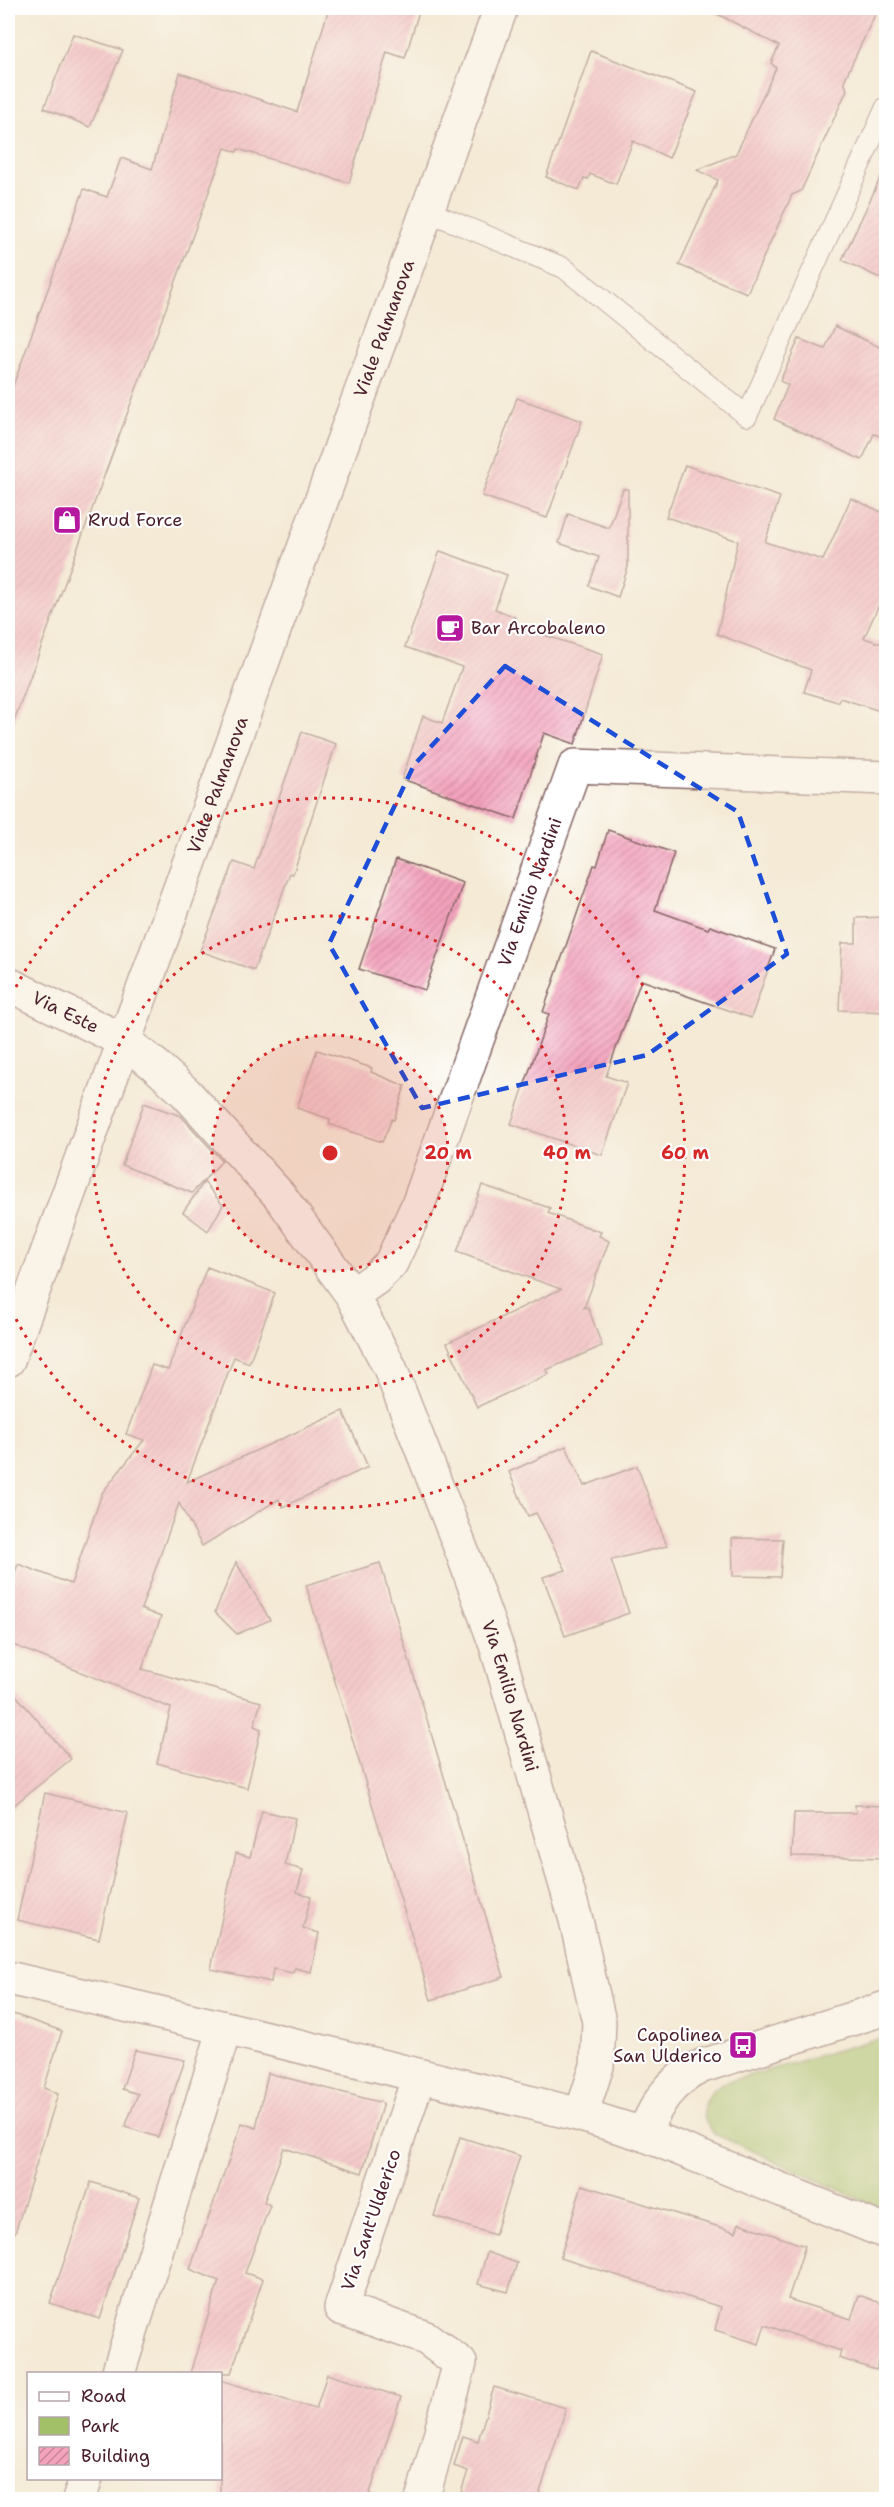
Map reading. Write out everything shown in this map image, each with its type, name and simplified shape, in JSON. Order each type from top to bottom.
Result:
[{"type":"street","name":"Viale Palmanova","points":[[8,1360],[501,8]]},
{"type":"street","name":"Via Emilio Nardini","points":[[352,1295],[375,1279],[391,1263],[418,1205],[575,766],[886,778]]},
{"type":"street","name":"Via Este","points":[[8,984],[124,1041]]},
{"type":"street","name":"Via Emilio Nardini","points":[[124,1041],[186,1093],[242,1152],[279,1196],[352,1295],[390,1368],[478,1596],[520,1721],[576,1920],[598,2022],[597,2066],[581,2115]]},
{"type":"street","points":[[8,1978],[225,2028],[581,2115],[643,2134],[886,2232]]},
{"type":"street","points":[[643,2134],[656,2106],[670,2087],[685,2074],[702,2066],[886,2008]]},
{"type":"street","points":[[118,2372],[225,2028]]},
{"type":"street","name":"Via Sant'Ulderico","points":[[419,2076],[341,2308],[426,2338],[460,2363],[422,2499]]},
{"type":"street","points":[[79,2499],[85,2480]]},
{"type":"lane","points":[[427,211],[564,268],[747,416],[886,107]]},
{"type":"highlighted area","points":[[505,666],[738,812],[787,954],[647,1055],[422,1108],[329,944],[414,765]]},
{"type":"green space","points":[[886,2036],[886,2211],[715,2134],[705,2120],[706,2100],[723,2083]]},
{"type":"building","points":[[329,8],[420,8],[405,58],[387,52],[349,183],[238,149],[237,152],[225,148],[11,729],[8,728],[8,400],[84,189],[107,197],[121,158],[152,169],[180,73],[297,112]]},
{"type":"building","points":[[706,8],[878,8],[844,81],[847,90],[801,191],[792,195],[747,293],[679,265],[718,180],[697,170],[736,154],[776,68],[771,63],[779,46]]},
{"type":"building","points":[[73,34],[123,50],[90,127],[44,108]]},
{"type":"building","points":[[591,51],[697,92],[669,158],[633,141],[616,184],[590,174],[588,179],[584,178],[579,190],[546,177]]},
{"type":"building","points":[[886,166],[886,281],[842,260]]},
{"type":"building","points":[[835,326],[886,350],[886,438],[874,434],[862,460],[774,419],[788,385],[780,381],[799,339],[825,349]]},
{"type":"building","points":[[517,398],[582,421],[547,518],[482,496]]},
{"type":"building","points":[[685,465],[780,497],[765,542],[823,560],[851,498],[886,514],[886,589],[864,638],[886,645],[886,713],[840,698],[838,702],[804,692],[811,670],[717,634],[738,541],[666,517]]},
{"type":"building","points":[[623,489],[628,489],[628,567],[618,597],[589,586],[599,557],[559,543],[568,514],[609,528]]},
{"type":"building","points":[[440,551],[507,575],[495,609],[515,617],[513,625],[603,654],[575,744],[544,733],[516,819],[402,779],[423,716],[442,723],[462,667],[405,647]]},
{"type":"building","points":[[302,732],[336,744],[293,874],[290,873],[254,970],[200,951],[234,862],[254,869]]},
{"type":"building","points":[[608,830],[674,853],[655,910],[775,949],[751,1018],[641,980],[606,1076],[627,1083],[602,1155],[511,1124],[549,1014],[543,1012]]},
{"type":"building","points":[[396,859],[463,883],[425,990],[359,969]]},
{"type":"building","points":[[886,917],[886,1012],[839,1010],[842,943],[856,943],[856,918]]},
{"type":"building","points":[[317,1050],[372,1068],[371,1072],[405,1086],[394,1120],[392,1119],[382,1142],[329,1124],[330,1119],[297,1108]]},
{"type":"building","points":[[144,1103],[181,1116],[222,1161],[192,1193],[122,1165]]},
{"type":"building","points":[[204,1182],[223,1205],[208,1231],[183,1212]]},
{"type":"building","points":[[482,1185],[550,1208],[548,1213],[601,1232],[599,1236],[609,1241],[584,1308],[588,1307],[602,1346],[546,1370],[549,1374],[477,1407],[447,1343],[561,1289],[457,1252]]},
{"type":"building","points":[[207,1267],[275,1293],[249,1363],[234,1357],[187,1482],[343,1411],[368,1467],[283,1507],[279,1499],[202,1546],[179,1503],[141,1609],[161,1617],[142,1669],[261,1702],[254,1726],[261,1729],[247,1788],[157,1763],[171,1708],[8,1643],[8,1592],[18,1564],[71,1584],[102,1493],[144,1440],[126,1434],[152,1365],[168,1370]]},
{"type":"building","points":[[566,1446],[584,1486],[637,1466],[667,1546],[611,1560],[629,1613],[565,1636],[543,1577],[566,1570],[536,1513],[528,1516],[509,1472]]},
{"type":"building","points":[[732,1538],[783,1539],[780,1577],[733,1576]]},
{"type":"building","points":[[236,1562],[270,1620],[237,1634],[215,1612]]},
{"type":"building","points":[[380,1563],[504,1977],[431,2000],[306,1585]]},
{"type":"building","points":[[8,1686],[71,1759],[8,1810]]},
{"type":"building","points":[[45,1793],[128,1813],[99,1939],[17,1920]]},
{"type":"building","points":[[855,1805],[886,1806],[886,1858],[792,1856],[794,1813],[856,1813]]},
{"type":"building","points":[[262,1811],[295,1818],[285,1865],[303,1870],[297,1892],[311,1896],[303,1928],[319,1933],[311,1972],[295,1968],[293,1973],[273,1969],[271,1982],[211,1969],[236,1853],[250,1857]]},
{"type":"building","points":[[13,2014],[62,2031],[44,2088],[58,2094],[15,2233],[8,2232],[8,2033]]},
{"type":"building","points":[[135,2050],[185,2060],[158,2137],[125,2127],[138,2094],[122,2089]]},
{"type":"building","points":[[268,2073],[383,2103],[362,2173],[284,2148],[264,2202],[270,2205],[245,2273],[263,2279],[231,2373],[190,2372],[219,2281],[190,2269],[242,2123],[256,2128]]},
{"type":"building","points":[[460,2137],[520,2156],[495,2235],[434,2216]]},
{"type":"building","points":[[91,2182],[139,2198],[100,2319],[50,2303]]},
{"type":"building","points":[[582,2185],[736,2232],[739,2223],[805,2246],[788,2299],[851,2319],[859,2295],[886,2305],[886,2341],[876,2370],[839,2358],[841,2351],[765,2325],[759,2344],[715,2330],[721,2307],[560,2258]]},
{"type":"building","points":[[487,2252],[517,2263],[508,2292],[478,2284]]},
{"type":"building","points":[[327,2374],[401,2397],[368,2499],[220,2499],[222,2381],[316,2409]]},
{"type":"building","points":[[494,2387],[566,2408],[538,2499],[459,2499],[468,2471],[454,2466],[463,2436],[478,2441]]},
{"type":"place","name":"Rrud Force","points":[[67,520]]},
{"type":"place","name":"Bar Arcobaleno","points":[[450,628]]},
{"type":"place","name":"Capolinea San Ulderico","points":[[743,2045]]}]
